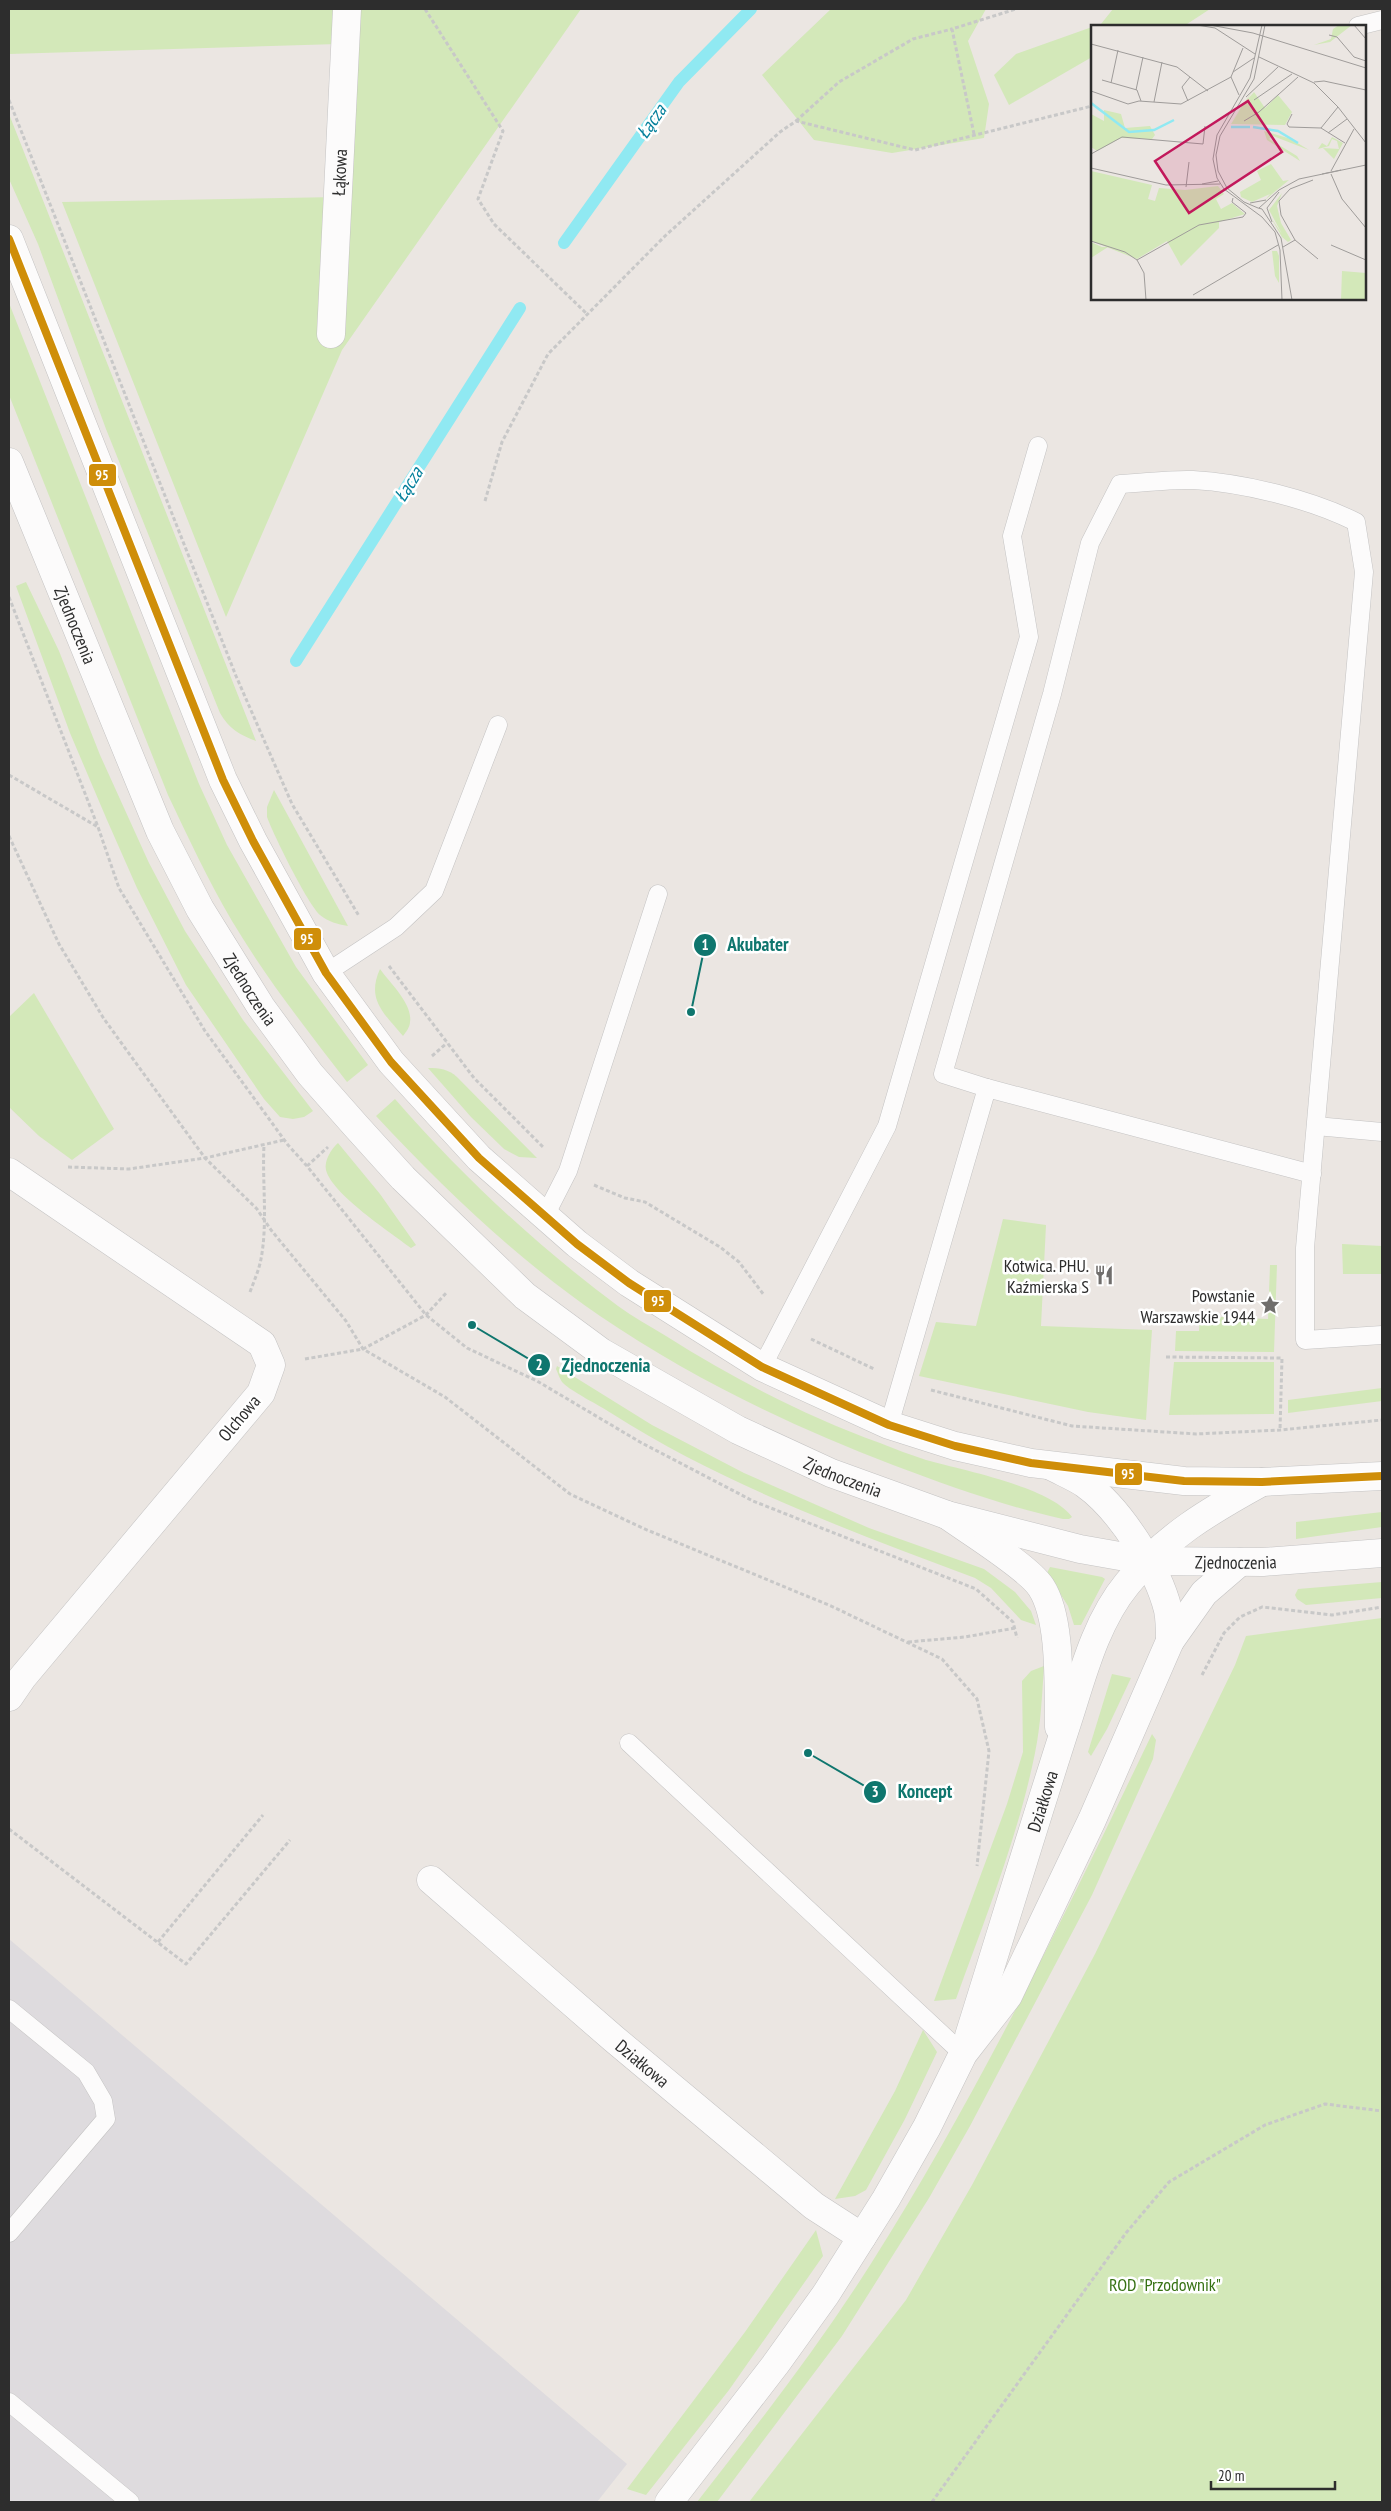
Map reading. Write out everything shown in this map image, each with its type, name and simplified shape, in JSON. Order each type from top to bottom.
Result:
[{"type":"street","name":"Łąkowa","points":[[331,334],[347,9]]},
{"type":"street","points":[[9,239],[223,780],[253,841],[326,973],[391,1062],[479,1158],[577,1244],[629,1283],[762,1367],[889,1425],[955,1446],[1051,1466],[1184,1481],[1262,1482],[1382,1476]]},
{"type":"street","name":"Zjednoczenia","points":[[9,462],[160,831],[200,909],[261,1008],[310,1074],[355,1126],[403,1178],[525,1296],[601,1352],[661,1388],[784,1452],[947,1516],[1080,1549],[1148,1561],[1240,1562],[1382,1553]]},
{"type":"street","points":[[9,1172],[262,1344],[271,1365]]},
{"type":"street","name":"Olchowa","points":[[9,1697],[22,1678],[261,1393],[271,1365]]},
{"type":"street","name":"Działkowa","points":[[1051,1466],[1086,1484],[1120,1518],[1148,1561],[1161,1588],[1168,1612],[1170,1641]]},
{"type":"street","name":"Działkowa","points":[[669,2502],[775,2365],[826,2294],[927,2127],[963,2054],[1059,1748],[1086,1668],[1108,1613],[1126,1584],[1172,1537],[1201,1516],[1262,1482]]},
{"type":"street","points":[[947,1516],[1018,1566],[1041,1586],[1051,1609],[1057,1652],[1059,1748]]},
{"type":"street","name":"Działkowa","points":[[963,2054],[1008,1996],[1092,1820],[1170,1641],[1204,1593],[1240,1562]]},
{"type":"street","name":"Działkowa","points":[[431,1880],[614,2039],[814,2206],[862,2237]]},
{"type":"lane","points":[[1362,25],[1382,20]]},
{"type":"lane","points":[[762,1367],[886,1126],[1029,637],[1012,536],[1038,446]]},
{"type":"lane","points":[[1312,1174],[987,1088],[944,1074],[1052,694],[1090,542],[1120,484],[1193,480],[1258,490],[1326,507],[1356,522],[1364,572],[1312,1174],[1305,1248],[1305,1340],[1382,1335]]},
{"type":"lane","points":[[326,973],[396,927],[434,891],[498,726]]},
{"type":"lane","points":[[545,1216],[568,1171],[658,894]]},
{"type":"lane","points":[[889,1425],[987,1088]]},
{"type":"lane","points":[[1316,1126],[1382,1132]]},
{"type":"lane","points":[[630,1743],[963,2054]]},
{"type":"lane","points":[[9,2009],[86,2072],[104,2101],[106,2119],[9,2233]]},
{"type":"lane","points":[[9,2402],[130,2502]]},
{"type":"path","points":[[425,9],[503,131],[478,199],[494,224],[588,314]]},
{"type":"path","points":[[485,501],[502,442],[548,354],[665,236],[780,132],[796,122],[839,82],[913,39],[1016,9]]},
{"type":"path","points":[[952,29],[974,134]]},
{"type":"path","points":[[9,100],[236,676],[292,804],[395,976],[474,1078],[568,1171],[606,1192],[645,1202],[720,1247],[739,1262],[786,1322],[808,1338],[902,1382],[1072,1426],[1196,1434],[1280,1430],[1382,1420]]},
{"type":"path","points":[[796,122],[915,150],[1091,106]]},
{"type":"path","points":[[9,599],[98,826],[119,888],[205,1031],[284,1140],[426,1314],[467,1348],[537,1381],[640,1442],[754,1501],[976,1590],[1013,1622],[1017,1638]]},
{"type":"path","points":[[9,774],[98,826]]},
{"type":"path","points":[[9,836],[59,944],[104,1019],[204,1158],[258,1209],[264,1220],[346,1321],[363,1349],[445,1397],[570,1494],[647,1530],[831,1606],[942,1659],[977,1699],[989,1751],[977,1866]]},
{"type":"path","points":[[430,1058],[447,1042]]},
{"type":"path","points":[[59,1165],[75,1169],[129,1169],[204,1158],[284,1140]]},
{"type":"path","points":[[307,1166],[331,1144]]},
{"type":"path","points":[[238,1327],[261,1259],[264,1220],[262,1179],[264,1145]]},
{"type":"path","points":[[271,1365],[363,1349],[426,1314],[447,1292]]},
{"type":"path","points":[[1166,1357],[1282,1358],[1280,1430]]},
{"type":"path","points":[[1202,1675],[1224,1633],[1240,1617],[1262,1607],[1332,1615],[1382,1607]]},
{"type":"path","points":[[906,1642],[965,1637],[1014,1627]]},
{"type":"path","points":[[158,1942],[263,1815]]},
{"type":"path","points":[[9,1829],[186,1964],[290,1840]]},
{"type":"path","points":[[932,2502],[1126,2233],[1169,2182],[1265,2124],[1325,2104],[1382,2111]]},
{"type":"shaded area","points":[[9,1939],[627,2464],[597,2502],[9,2502]]},
{"type":"green space","points":[[9,9],[581,9],[342,350],[226,617],[62,202],[338,197],[338,44],[9,54]]},
{"type":"green space","points":[[831,9],[986,9],[968,41],[989,104],[984,138],[892,153],[814,140],[762,75]]},
{"type":"green space","points":[[1113,9],[1210,9],[1186,25],[1098,25],[1101,24]]},
{"type":"green space","points":[[1091,27],[1091,58],[1009,105],[994,75],[1016,54]]},
{"type":"green space","points":[[9,114],[256,741],[235,731],[220,713],[106,429],[38,244],[9,179]]},
{"type":"green space","points":[[9,303],[199,784],[227,845],[296,967],[368,1065],[347,1082],[287,1003],[245,942],[198,858],[168,795],[9,395]]},
{"type":"green space","points":[[26,582],[59,651],[100,755],[149,863],[185,931],[243,1020],[313,1111],[304,1117],[293,1119],[280,1117],[264,1099],[186,985],[137,888],[70,733],[16,586]]},
{"type":"green space","points":[[274,790],[348,926],[333,922],[320,915],[308,898],[283,853],[267,817],[267,807]]},
{"type":"green space","points":[[380,969],[400,994],[408,1008],[410,1024],[403,1036],[379,1006],[376,998],[376,980]]},
{"type":"green space","points":[[34,993],[114,1129],[72,1160],[39,1136],[9,1107],[9,1017]]},
{"type":"green space","points":[[428,1068],[444,1070],[457,1077],[537,1158],[519,1157],[504,1149],[471,1117]]},
{"type":"green space","points":[[395,1099],[420,1128],[473,1182],[529,1234],[588,1283],[636,1318],[744,1382],[797,1409],[920,1458],[1026,1488],[1061,1506],[1072,1517],[1063,1519],[998,1502],[855,1450],[742,1399],[635,1339],[569,1294],[540,1271],[482,1222],[428,1170],[376,1116]]},
{"type":"green space","points":[[338,1143],[380,1194],[416,1245],[411,1248],[377,1223],[350,1201],[331,1180],[326,1170],[326,1163],[333,1148]]},
{"type":"green space","points":[[1003,1219],[1046,1225],[1041,1326],[1152,1330],[1146,1420],[1088,1412],[919,1376],[936,1322],[976,1326]]},
{"type":"green space","points":[[1342,1244],[1382,1246],[1382,1274],[1343,1274]]},
{"type":"green space","points":[[1270,1265],[1277,1265],[1274,1352],[1175,1351],[1176,1331],[1199,1331],[1200,1316],[1268,1319]]},
{"type":"green space","points":[[1174,1362],[1274,1362],[1274,1414],[1169,1415]]},
{"type":"green space","points":[[557,1366],[652,1425],[744,1473],[869,1528],[984,1569],[1015,1592],[1031,1611],[1036,1625],[1021,1620],[991,1588],[975,1578],[881,1543],[789,1505],[698,1463],[567,1387],[560,1378],[556,1369]]},
{"type":"green space","points":[[1382,1388],[1382,1401],[1288,1413],[1288,1400]]},
{"type":"green space","points":[[1382,1512],[1382,1527],[1296,1539],[1296,1522]]},
{"type":"green space","points":[[1050,1567],[1105,1579],[1081,1625],[1074,1625],[1068,1606],[1047,1573]]},
{"type":"green space","points":[[1382,1582],[1382,1598],[1306,1605],[1297,1599],[1295,1595],[1298,1589]]},
{"type":"green space","name":"ROD \"Przodownik\"","points":[[1382,1618],[1382,2502],[749,2502],[906,2300],[972,2185],[1095,1954],[1235,1665],[1246,1636]]},
{"type":"green space","points":[[1044,1666],[1040,1720],[1035,1753],[1020,1816],[1010,1847],[956,1999],[934,2001],[1007,1804],[1023,1752],[1022,1681],[1031,1671]]},
{"type":"green space","points":[[1112,1674],[1131,1678],[1107,1729],[1091,1756],[1088,1752]]},
{"type":"green space","points":[[1152,1734],[1156,1740],[1153,1759],[1092,1895],[970,2126],[929,2198],[842,2336],[717,2502],[697,2502],[831,2324],[911,2198],[984,2068],[1054,1935]]},
{"type":"green space","points":[[923,2030],[937,2052],[905,2119],[866,2190],[855,2196],[835,2199],[895,2091]]},
{"type":"green space","points":[[816,2230],[823,2256],[729,2390],[646,2495],[627,2489],[745,2332]]},
{"type":"waterway","name":"Łącza","points":[[564,243],[679,82],[751,9]]},
{"type":"waterway","name":"Łącza","points":[[296,661],[520,308]]},
{"type":"transit line","name":"95","points":[[9,239],[223,780],[253,841],[326,973],[391,1062],[479,1158],[577,1244],[629,1283],[762,1367],[889,1425],[955,1446],[1031,1463],[1184,1481],[1262,1482],[1382,1476]]},
{"type":"place","name":"Akubater","points":[[691,1012]]},
{"type":"place","name":"Kotwica. PHU. Kaźmierska S","points":[[1104,1275]]},
{"type":"place","name":"Powstanie Warszawskie 1944","points":[[1270,1305]]},
{"type":"place","name":"Zjednoczenia","points":[[472,1325]]},
{"type":"place","name":"Koncept","points":[[808,1753]]}]
